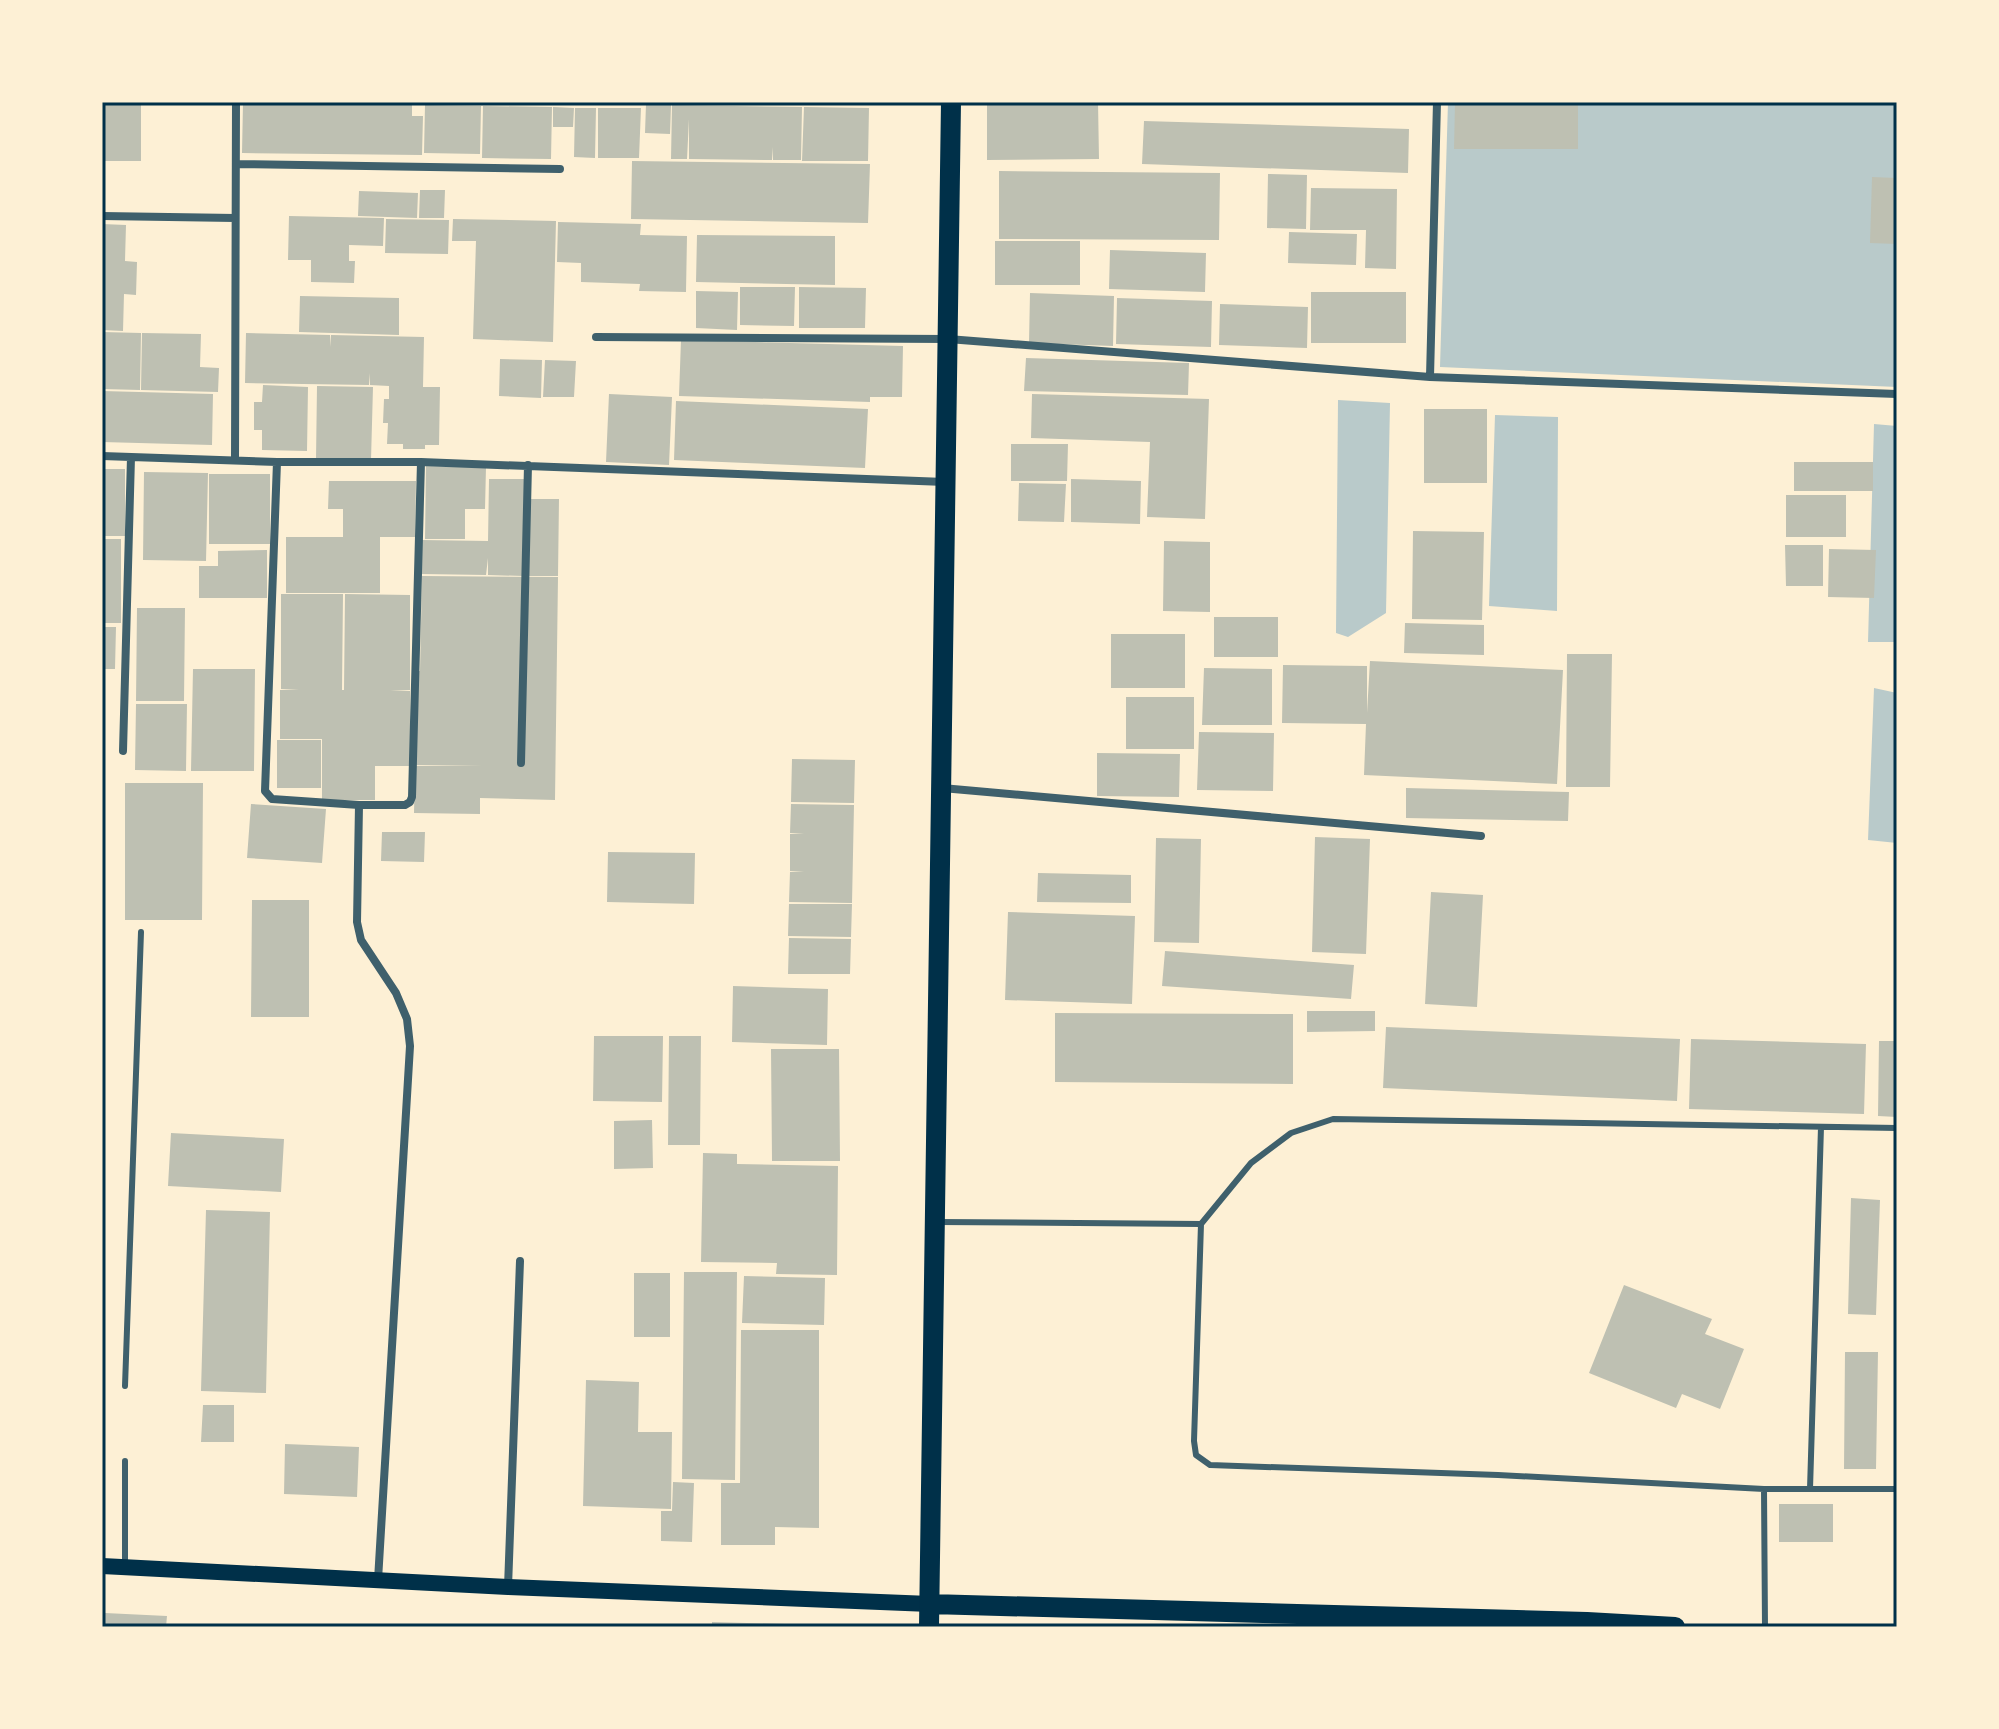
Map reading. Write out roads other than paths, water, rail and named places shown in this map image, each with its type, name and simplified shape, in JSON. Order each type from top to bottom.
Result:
[{"type":"main road","points":[[929,1627],[951,102]]},
{"type":"main road","points":[[102,1566],[930,1604],[1675,1627]]},
{"type":"street","points":[[235,460],[236,102]]},
{"type":"street","points":[[1430,377],[1437,102]]},
{"type":"street","points":[[236,164],[560,169]]},
{"type":"street","points":[[102,216],[235,218]]},
{"type":"street","points":[[596,337],[948,339],[1430,377],[1897,394]]},
{"type":"street","points":[[102,456],[528,465],[946,482]]},
{"type":"street","points":[[123,751],[131,457]]},
{"type":"street","points":[[277,462],[265,791],[272,799],[359,805],[405,805],[410,802],[421,462]]},
{"type":"street","points":[[521,763],[528,465]]},
{"type":"street","points":[[941,788],[1481,836]]},
{"type":"street","points":[[359,805],[357,922],[361,940],[396,993],[407,1019],[410,1046],[378,1580]]},
{"type":"street","points":[[508,1587],[520,1261]]},
{"type":"lane","points":[[125,1386],[141,932]]},
{"type":"lane","points":[[1897,1128],[1333,1119],[1291,1133],[1251,1163],[1201,1224],[1194,1441],[1196,1455],[1210,1465],[1498,1475],[1764,1489],[1897,1489]]},
{"type":"lane","points":[[1810,1489],[1821,1127]]},
{"type":"lane","points":[[935,1222],[1201,1224]]},
{"type":"lane","points":[[125,1461],[125,1567]]},
{"type":"lane","points":[[1764,1489],[1765,1627]]}]
